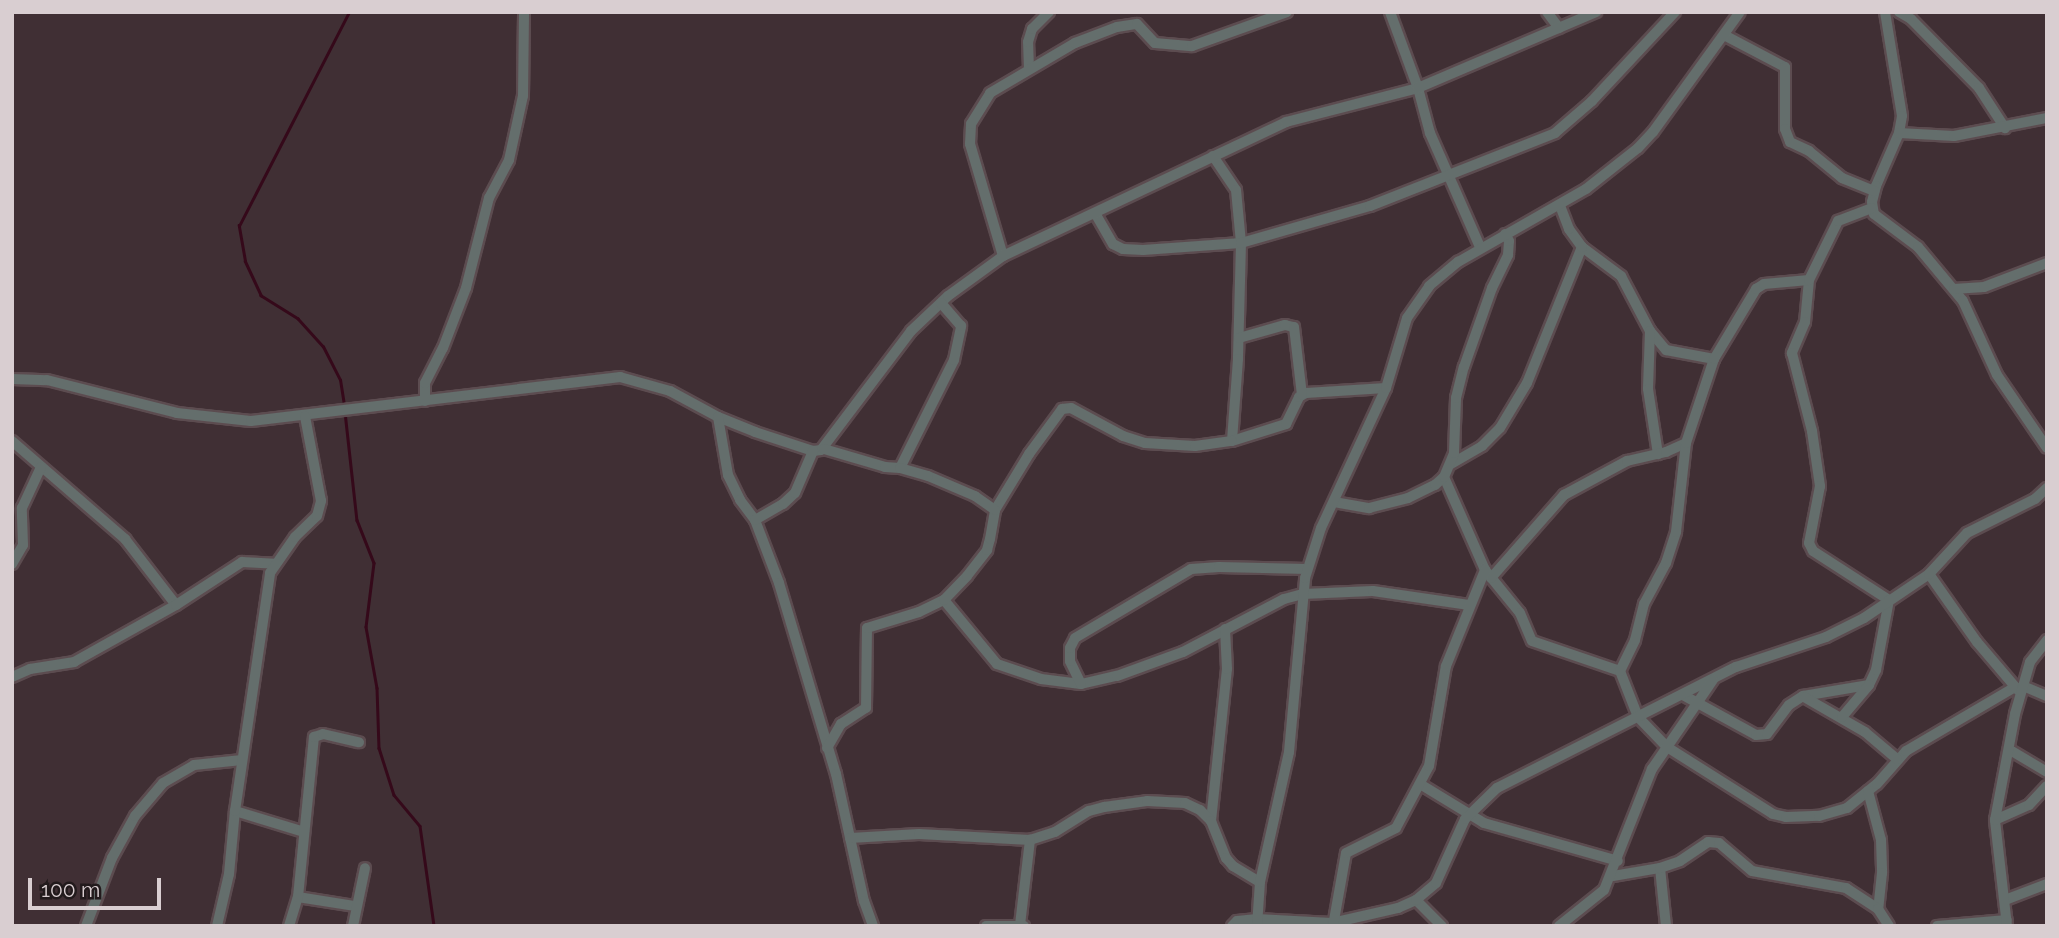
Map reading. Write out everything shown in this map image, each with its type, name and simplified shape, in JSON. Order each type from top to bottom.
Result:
[{"type":"street","points":[[425,401],[425,383],[443,348],[466,288],[489,198],[509,160],[523,96],[524,12]]},
{"type":"street","points":[[1030,69],[1028,42],[1032,29],[1049,12]]},
{"type":"street","points":[[1003,256],[969,134],[990,93],[1075,43],[1128,24],[1137,24],[1155,43],[1192,46],[1287,12]]},
{"type":"street","points":[[1390,12],[1418,88],[1430,134],[1480,247]]},
{"type":"street","points":[[1547,12],[1559,28]]},
{"type":"street","points":[[755,520],[783,504],[795,493],[818,450],[911,331],[941,303],[1003,256],[1213,156],[1309,114],[1418,88],[1596,12]]},
{"type":"street","points":[[1095,213],[1113,244],[1123,249],[1196,249],[1241,243],[1370,206],[1450,177],[1555,133],[1592,101],[1675,12]]},
{"type":"street","points":[[1256,922],[1261,882],[1289,752],[1307,569],[1317,538],[1386,388],[1407,318],[1429,286],[1480,247],[1560,205],[1609,172],[1646,140],[1740,12]]},
{"type":"street","points":[[1885,12],[1901,103],[1899,133],[1874,191],[1872,208],[1878,220],[1918,247],[1954,289],[1973,318],[1997,375],[2047,448]]},
{"type":"street","points":[[1899,12],[1912,19],[1979,88],[2006,128]]},
{"type":"street","points":[[1724,35],[1784,67],[1785,129],[1790,142],[1809,151],[1842,178],[1874,191]]},
{"type":"street","points":[[1899,133],[1954,136],[2047,118]]},
{"type":"street","points":[[1213,156],[1236,190],[1241,243],[1232,441]]},
{"type":"street","points":[[1560,205],[1569,229],[1582,247],[1621,276],[1650,331],[1666,350],[1714,359]]},
{"type":"street","points":[[1872,208],[1838,221],[1809,280],[1807,313],[1792,353],[1812,431],[1819,486],[1809,543],[1813,551],[1889,600]]},
{"type":"street","points":[[1334,502],[1368,508],[1408,498],[1435,485],[1444,477],[1451,464],[1460,383],[1492,288],[1508,255],[1509,242],[1505,234]]},
{"type":"street","points":[[1451,464],[1482,446],[1513,411],[1582,247]]},
{"type":"street","points":[[1954,289],[1984,287],[2047,263]]},
{"type":"street","points":[[1809,280],[1760,286],[1714,359],[1686,443],[1676,532],[1666,563],[1644,604],[1635,640],[1620,671],[1638,717],[1667,747],[1715,775],[1763,809],[1786,817],[1832,814],[1847,808],[1868,791],[1915,745],[2020,689]]},
{"type":"street","points":[[900,468],[954,360],[961,326],[941,303]]},
{"type":"street","points":[[827,748],[841,724],[866,708],[867,628],[919,612],[944,600],[987,550],[995,510],[1029,454],[1062,409],[1071,408],[1123,436],[1145,443],[1195,446],[1232,441],[1286,424],[1302,394],[1294,327],[1285,324],[1238,338]]},
{"type":"street","points":[[1650,331],[1648,389],[1658,454]]},
{"type":"street","points":[[12,379],[47,380],[177,413],[251,421],[620,377],[670,391],[718,417],[818,450],[885,467],[900,468],[952,486],[995,510]]},
{"type":"street","points":[[1302,394],[1386,388]]},
{"type":"street","points":[[217,926],[229,874],[235,811],[270,573],[295,537],[317,516],[321,501],[305,416]]},
{"type":"street","points":[[718,417],[728,475],[740,500],[755,520],[779,583],[827,748],[864,901],[873,926]]},
{"type":"street","points":[[12,441],[125,538],[176,605]]},
{"type":"street","points":[[1333,924],[1346,853],[1396,828],[1420,784],[1433,753],[1446,666],[1469,605],[1488,574],[1564,495],[1627,461],[1658,454],[1686,443]]},
{"type":"street","points":[[12,564],[23,545],[22,508],[41,467]]},
{"type":"street","points":[[1444,477],[1488,574],[1520,613],[1536,644],[1620,671]]},
{"type":"street","points":[[1232,926],[1237,921],[1333,924],[1380,913],[1416,900],[1436,883],[1458,830],[1469,815],[1497,788],[1757,657],[1837,632],[1929,574],[1967,533],[2035,499],[2047,488]]},
{"type":"street","points":[[12,677],[30,669],[74,662],[176,605],[242,562],[275,564]]},
{"type":"street","points":[[1081,684],[1070,661],[1070,648],[1075,638],[1191,569],[1307,569]]},
{"type":"street","points":[[1929,574],[1977,642],[2020,689],[2047,696]]},
{"type":"street","points":[[944,600],[998,664],[1041,679],[1081,684],[1117,676],[1183,652],[1284,599],[1303,594],[1373,591],[1469,605]]},
{"type":"street","points":[[1842,717],[1869,685],[1876,670],[1889,600]]},
{"type":"street","points":[[1210,821],[1227,669],[1226,629]]},
{"type":"street","points":[[1937,926],[2007,923],[1995,820],[2020,689],[2030,662],[2047,640]]},
{"type":"street","points":[[1559,926],[1591,903],[1613,876],[1645,785],[1667,747],[1714,679]]},
{"type":"street","points":[[1683,695],[1762,736],[1767,734],[1789,705],[1803,696],[1869,685]]},
{"type":"street","points":[[1803,696],[1865,732],[1897,760]]},
{"type":"street","points":[[289,926],[298,897],[314,737],[323,734],[359,742]]},
{"type":"street","points":[[2010,750],[2047,772]]},
{"type":"street","points":[[86,926],[112,858],[135,816],[163,783],[194,765],[242,760]]},
{"type":"street","points":[[1420,784],[1469,815],[1505,831],[1618,861]]},
{"type":"street","points":[[1995,820],[2029,805],[2047,786]]},
{"type":"street","points":[[1868,791],[1881,840],[1882,873],[1878,909]]},
{"type":"street","points":[[850,838],[919,834],[1030,839],[1055,832],[1097,809],[1147,801],[1185,803],[1200,810],[1210,821],[1226,858],[1233,866],[1261,882]]},
{"type":"street","points":[[235,811],[304,832]]},
{"type":"street","points":[[986,926],[1022,925],[1030,839]]},
{"type":"street","points":[[1613,876],[1680,861],[1708,842],[1719,843],[1752,871],[1846,888],[1878,909],[1889,926]]},
{"type":"street","points":[[1660,867],[1666,926]]},
{"type":"street","points":[[353,926],[365,868]]},
{"type":"street","points":[[2005,900],[2047,884]]},
{"type":"street","points":[[298,897],[355,906]]},
{"type":"street","points":[[1416,900],[1439,925]]},
{"type":"waterway","points":[[344,405],[340,380],[323,347],[298,319],[261,296],[245,261],[239,226],[349,12]]},
{"type":"waterway","points":[[345,412],[357,520],[374,563],[366,627],[377,688],[379,748],[394,795],[420,826],[434,926]]}]
